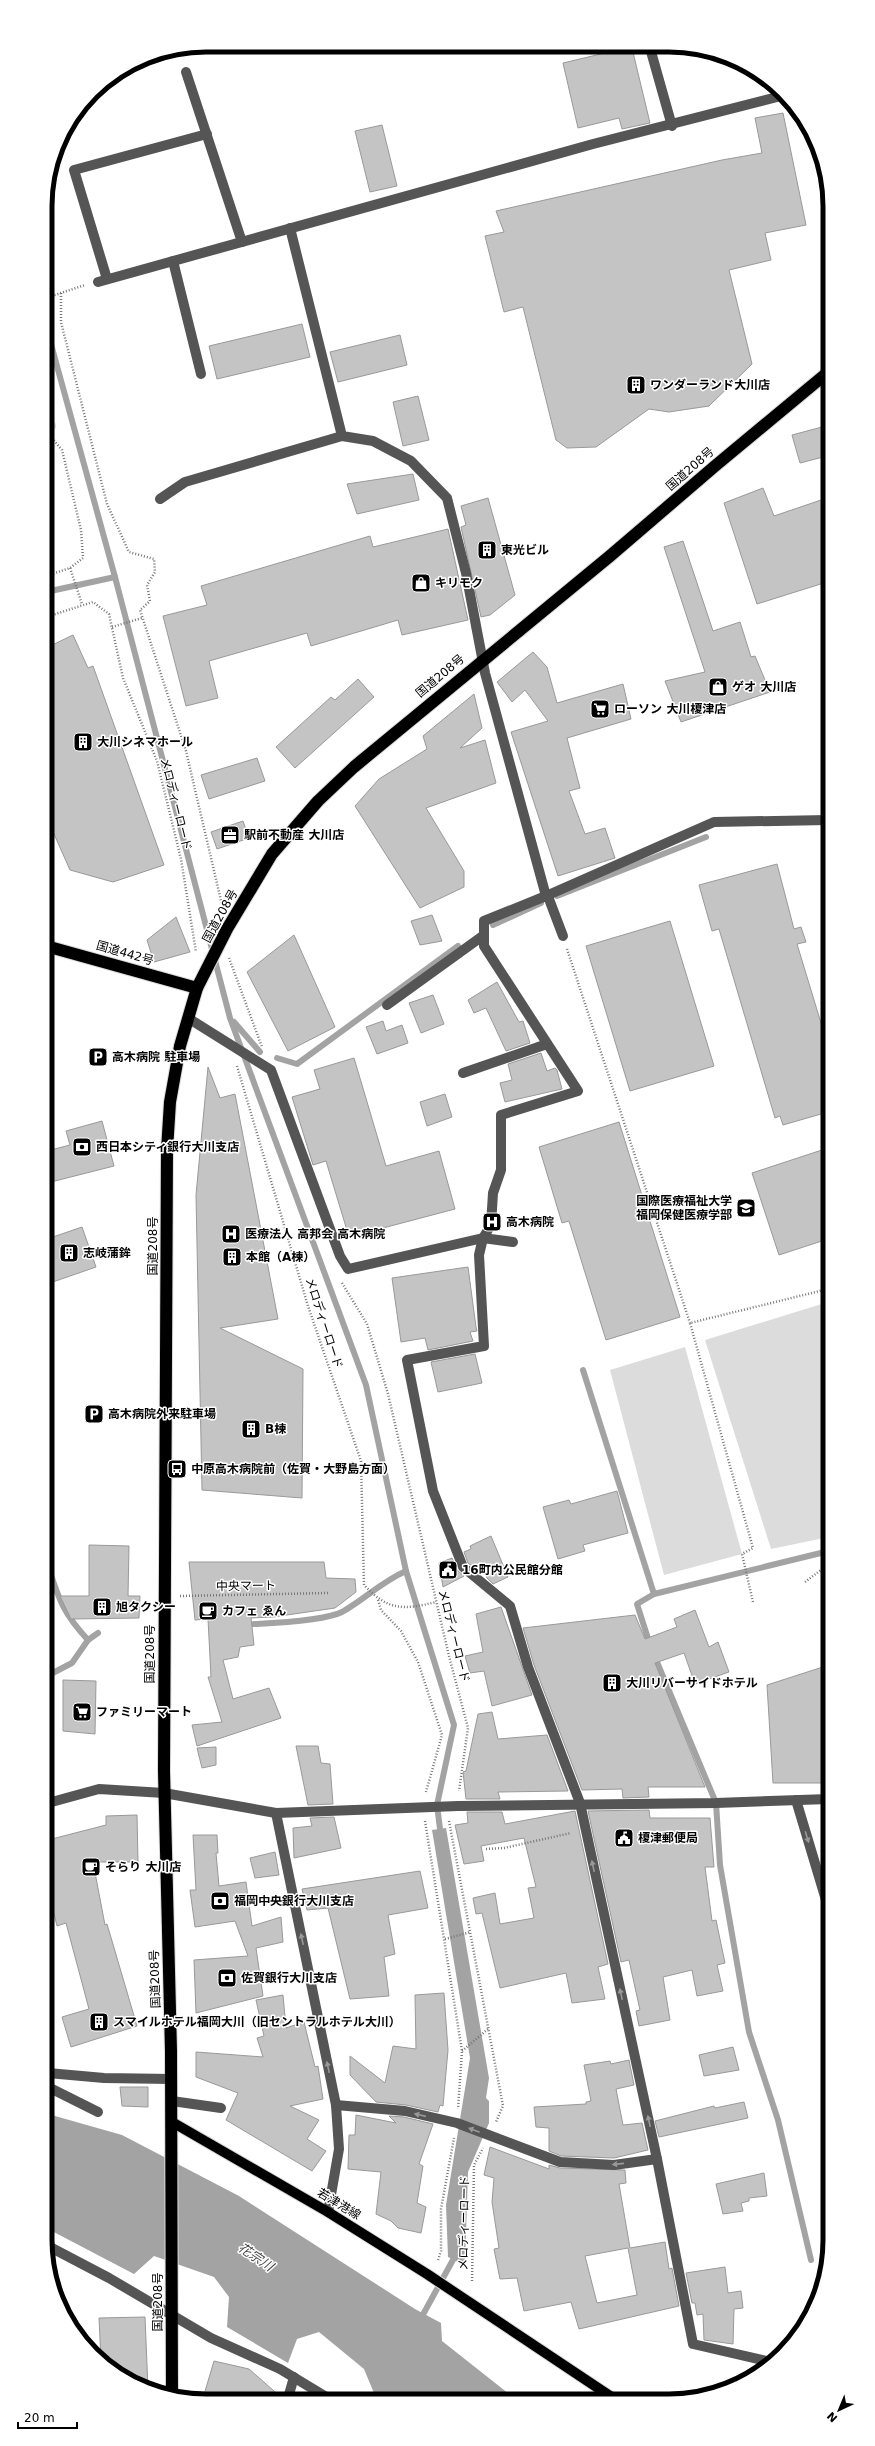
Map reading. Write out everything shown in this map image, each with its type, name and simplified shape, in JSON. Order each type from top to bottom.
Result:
[{"type":"highway","name":"国道208号","points":[[172,2390],[172,2079],[164,1793],[167,1150],[170,1102],[180,1046],[188,1018],[200,982],[227,929],[272,854],[318,801],[354,767],[605,560],[714,466],[823,376]]},
{"type":"highway","name":"国道442号","points":[[52,947],[200,982]]},
{"type":"main road","name":"若津港線","points":[[172,2122],[328,2212],[427,2274],[607,2394]]},
{"type":"street","points":[[651,52],[672,126]]},
{"type":"street","points":[[186,72],[242,242]]},
{"type":"street","points":[[207,134],[74,170],[102,280],[593,144],[672,126],[778,97]]},
{"type":"street","points":[[290,228],[342,436]]},
{"type":"street","points":[[173,261],[201,374]]},
{"type":"street","points":[[160,499],[185,482],[342,436],[373,441],[412,460],[446,498],[466,573],[482,660],[547,898],[563,936]]},
{"type":"street","points":[[765,2361],[693,2344],[657,2159],[580,1803],[528,1668],[510,1606],[463,1567],[433,1492],[407,1360],[484,1346],[480,1255],[483,1238],[491,1225],[493,1193],[501,1170],[501,1115],[578,1091],[484,946],[484,921],[547,898],[714,822],[823,820]]},
{"type":"street","points":[[386,1005],[484,935]]},
{"type":"street","points":[[188,1018],[271,1070],[340,1256],[348,1269],[483,1238],[512,1242]]},
{"type":"street","points":[[463,1073],[547,1044]]},
{"type":"street","points":[[52,1802],[99,1789],[164,1793],[276,1813],[424,1807],[446,1808],[458,1806],[580,1803],[716,1803],[823,1799]]},
{"type":"street","points":[[796,1800],[823,1890]]},
{"type":"street","points":[[276,1813],[336,2105],[339,2149],[328,2212]]},
{"type":"street","points":[[52,2073],[104,2078],[172,2079]]},
{"type":"street","points":[[52,2089],[98,2112]]},
{"type":"street","points":[[172,2101],[221,2108]]},
{"type":"street","points":[[336,2105],[406,2111],[458,2124],[560,2162],[614,2165],[657,2159]]},
{"type":"street","points":[[52,2248],[171,2310],[211,2338],[294,2377],[322,2394]]},
{"type":"street","points":[[289,2394],[294,2377]]},
{"type":"path","points":[[52,296],[102,280]]},
{"type":"path","points":[[61,293],[61,322],[107,504],[129,552],[154,559],[155,572],[147,585],[150,601],[140,610],[186,751],[222,905]]},
{"type":"path","points":[[52,438],[62,450],[81,530],[83,558],[70,568],[52,574]]},
{"type":"path","points":[[52,615],[82,604],[70,568]]},
{"type":"path","name":"メロディーロード","points":[[82,604],[93,602],[109,614],[123,678],[158,761],[180,859],[197,955]]},
{"type":"path","points":[[112,627],[142,618]]},
{"type":"path","points":[[563,936],[690,1323],[753,1548],[742,1554],[754,1602]]},
{"type":"path","points":[[229,958],[271,1070]]},
{"type":"path","name":"メロディーロード","points":[[231,1046],[308,1306],[361,1462],[364,1586],[378,1600],[381,1610],[402,1631],[418,1662],[442,1736],[424,1807],[462,2051],[458,2124],[441,2209],[441,2251],[438,2260]]},
{"type":"path","points":[[690,1323],[823,1290]]},
{"type":"path","name":"メロディーロード","points":[[347,1291],[367,1324],[386,1387],[436,1602],[468,1728],[460,1776],[458,1806]]},
{"type":"path","points":[[805,1582],[823,1568]]},
{"type":"path","name":"中央マート","points":[[164,1596],[328,1593]]},
{"type":"path","points":[[378,1600],[409,1609],[436,1602]]},
{"type":"path","name":"メロディーロード","points":[[446,1808],[471,1932],[503,2106],[474,2165],[472,2281]]},
{"type":"path","points":[[486,1850],[504,1848],[562,1834],[586,1832]]},
{"type":"path","points":[[445,1939],[471,1932]]},
{"type":"path","points":[[462,2051],[488,2029]]},
{"type":"shaded area","points":[[52,420],[56,424],[56,428],[52,432]]},
{"type":"shaded area","points":[[823,1304],[823,1538],[771,1549],[705,1340]]},
{"type":"shaded area","points":[[685,1347],[742,1554],[664,1575],[610,1370]]},
{"type":"water","points":[[446,1828],[489,2078],[486,2098],[489,2101],[489,2123],[468,2172],[465,2265],[448,2257],[446,2205],[470,2058],[432,1830]]},
{"type":"water","name":"花宗川","points":[[52,2115],[122,2135],[239,2196],[415,2309],[441,2323],[442,2341],[509,2394],[374,2394],[364,2369],[319,2332],[297,2339],[288,2363],[227,2327],[229,2297],[214,2277],[154,2256],[134,2274],[52,2231]]},
{"type":"building","points":[[633,52],[650,123],[622,129],[619,118],[578,128],[563,63],[605,53]]},
{"type":"building","points":[[783,113],[806,225],[765,233],[771,260],[729,270],[752,364],[709,406],[669,412],[649,409],[596,447],[567,448],[556,440],[523,307],[504,312],[485,236],[504,232],[496,211],[722,160],[762,153],[755,118]]},
{"type":"building","points":[[382,125],[397,186],[370,192],[355,131]]},
{"type":"building","points":[[302,324],[310,357],[217,379],[209,346]]},
{"type":"building","points":[[400,335],[407,365],[338,382],[330,352]]},
{"type":"building","points":[[418,396],[429,440],[403,446],[393,402]]},
{"type":"building","points":[[822,427],[823,457],[800,463],[792,435]]},
{"type":"building","points":[[413,474],[419,500],[357,514],[347,484]]},
{"type":"building","points":[[763,488],[774,516],[823,499],[823,583],[757,604],[724,503]]},
{"type":"building","name":"東光ビル","points":[[488,498],[515,595],[490,615],[481,617],[461,527],[466,525],[461,506]]},
{"type":"building","points":[[448,529],[468,620],[402,635],[398,620],[311,646],[307,633],[209,661],[218,698],[186,706],[163,616],[207,605],[201,586],[370,536],[373,547]]},
{"type":"building","points":[[683,541],[713,631],[740,622],[751,657],[755,656],[770,692],[681,722],[665,681],[705,672],[664,547]]},
{"type":"building","name":"大川シネマホール","points":[[73,635],[88,668],[93,666],[164,865],[113,882],[70,870],[52,830],[52,645]]},
{"type":"building","points":[[533,652],[547,667],[557,703],[623,684],[631,719],[567,738],[580,788],[569,791],[585,834],[605,828],[615,858],[558,876],[511,732],[548,721],[525,690],[512,702],[497,682]]},
{"type":"building","points":[[358,679],[374,697],[295,768],[276,747],[331,697],[335,700]]},
{"type":"building","points":[[474,694],[482,728],[460,748],[485,740],[496,783],[426,808],[464,871],[464,887],[420,908],[355,806],[379,779],[427,749],[423,736]]},
{"type":"building","points":[[257,758],[265,781],[209,799],[201,775]]},
{"type":"building","name":"駅前不動産 大川店","points":[[243,821],[249,838],[217,849],[211,832]]},
{"type":"building","points":[[777,864],[794,929],[801,927],[806,942],[797,944],[823,1030],[823,1113],[783,1125],[780,1116],[775,1118],[719,929],[712,931],[699,885]]},
{"type":"building","points":[[432,915],[442,941],[420,945],[411,921]]},
{"type":"building","points":[[176,917],[190,952],[154,962],[147,940]]},
{"type":"building","points":[[670,921],[714,1066],[630,1091],[586,946]]},
{"type":"building","points":[[294,935],[335,1027],[288,1051],[247,972]]},
{"type":"building","points":[[497,982],[519,1022],[523,1021],[530,1043],[506,1051],[486,1008],[474,1013],[468,1000]]},
{"type":"building","points":[[433,995],[444,1024],[421,1033],[409,1003]]},
{"type":"building","points":[[383,1021],[386,1031],[402,1025],[408,1043],[377,1054],[366,1027]]},
{"type":"building","points":[[541,1053],[547,1071],[555,1068],[557,1070],[562,1089],[505,1102],[500,1083],[512,1080],[508,1064]]},
{"type":"building","points":[[354,1058],[386,1166],[439,1151],[455,1209],[349,1237],[326,1161],[313,1165],[292,1097],[320,1089],[314,1070]]},
{"type":"building","points":[[208,1067],[220,1098],[235,1094],[278,1319],[220,1328],[303,1369],[302,1498],[202,1490],[196,1195]]},
{"type":"building","points":[[445,1094],[452,1117],[427,1126],[420,1102]]},
{"type":"building","points":[[102,1121],[114,1166],[52,1182],[52,1150],[70,1145],[66,1131]]},
{"type":"building","points":[[619,1122],[680,1317],[606,1340],[569,1221],[562,1223],[539,1147]]},
{"type":"building","points":[[823,1150],[823,1241],[779,1255],[752,1173]]},
{"type":"building","name":"志岐蒲鉾","points":[[82,1227],[96,1267],[52,1282],[52,1237]]},
{"type":"building","points":[[468,1267],[477,1331],[470,1332],[473,1341],[428,1350],[425,1338],[401,1342],[392,1278]]},
{"type":"building","points":[[475,1354],[482,1383],[438,1392],[431,1362]]},
{"type":"building","points":[[617,1491],[628,1533],[583,1545],[585,1551],[558,1559],[543,1507],[569,1500],[571,1504]]},
{"type":"building","points":[[491,1536],[508,1577],[493,1584],[487,1578],[482,1567],[477,1570],[468,1563],[464,1552],[471,1549],[470,1546]]},
{"type":"building","points":[[89,1545],[129,1546],[128,1596],[140,1596],[139,1618],[71,1619],[60,1596],[89,1596]]},
{"type":"building","name":"16町内公民館分館","points":[[452,1558],[457,1570],[464,1576],[443,1587],[439,1563]]},
{"type":"building","points":[[189,1562],[324,1562],[326,1578],[355,1579],[356,1592],[335,1608],[273,1617],[251,1618],[254,1645],[240,1647],[238,1657],[223,1660],[233,1699],[269,1688],[281,1718],[197,1746],[192,1725],[222,1722],[208,1677],[211,1677],[208,1619],[195,1620]]},
{"type":"building","points":[[501,1607],[532,1695],[492,1706],[484,1671],[470,1673],[465,1656],[483,1652],[476,1614]]},
{"type":"building","points":[[695,1610],[709,1647],[718,1642],[729,1672],[695,1684],[684,1653],[655,1663],[705,1787],[648,1787],[649,1797],[623,1798],[622,1789],[582,1790],[534,1665],[523,1628],[635,1615],[645,1639],[677,1627],[674,1619]]},
{"type":"building","points":[[823,1667],[823,1783],[773,1783],[767,1685]]},
{"type":"building","points":[[63,1680],[96,1681],[95,1734],[63,1731]]},
{"type":"building","points":[[492,1712],[498,1739],[547,1735],[568,1791],[498,1792],[500,1799],[466,1799],[463,1772],[466,1771],[478,1714]]},
{"type":"building","points":[[296,1746],[318,1746],[321,1763],[330,1764],[333,1804],[308,1805]]},
{"type":"building","points":[[216,1747],[216,1765],[202,1768],[197,1748]]},
{"type":"building","points":[[649,1810],[650,1818],[710,1818],[714,1867],[705,1867],[712,1921],[716,1920],[725,1963],[717,1965],[723,1991],[697,1996],[692,1970],[663,1977],[670,2020],[639,2026],[636,2011],[640,2010],[629,1960],[621,1962],[588,1811]]},
{"type":"building","points":[[575,1811],[608,1964],[598,1967],[605,1999],[572,2003],[566,1973],[500,1988],[482,1913],[476,1914],[473,1898],[495,1893],[500,1924],[534,1918],[528,1888],[536,1887],[524,1838],[481,1846],[484,1861],[464,1864],[455,1825],[468,1823],[467,1812],[502,1812],[505,1824]]},
{"type":"building","points":[[137,1815],[138,1862],[93,1862],[105,1925],[107,1924],[137,2026],[71,2047],[62,2017],[89,2009],[66,1923],[57,1926],[52,1906],[52,1839],[106,1825],[106,1816]]},
{"type":"building","points":[[334,1817],[341,1848],[294,1858],[293,1828],[312,1826],[310,1818]]},
{"type":"building","points":[[193,1835],[217,1835],[218,1853],[216,1853],[219,1886],[246,1882],[252,1926],[281,1917],[283,1942],[256,1948],[263,1996],[196,2013],[194,1960],[248,1956],[235,1921],[195,1927],[190,1890],[196,1890]]},
{"type":"building","points":[[275,1852],[279,1875],[255,1878],[250,1858]]},
{"type":"building","points":[[420,1871],[428,1908],[388,1915],[395,1954],[384,1957],[389,1996],[350,1999],[328,1908],[307,1910],[302,1889]]},
{"type":"building","points":[[444,1993],[448,2050],[443,2106],[440,2105],[438,2112],[406,2105],[376,2102],[350,2075],[350,2056],[385,2083],[393,2046],[416,2049],[415,1995]]},
{"type":"building","points":[[283,1995],[286,2028],[304,2022],[315,2067],[318,2066],[323,2099],[290,2106],[319,2120],[307,2139],[326,2151],[312,2171],[226,2120],[238,2093],[196,2077],[196,2052],[263,2057],[257,2038],[264,2036],[256,2000]]},
{"type":"building","points":[[733,2047],[739,2070],[704,2076],[699,2055]]},
{"type":"building","points":[[629,2060],[634,2085],[616,2089],[623,2125],[642,2123],[648,2150],[614,2158],[561,2156],[549,2151],[549,2128],[536,2127],[534,2107],[586,2104],[586,2102],[591,2101],[584,2065],[610,2061],[611,2064]]},
{"type":"building","points":[[120,2087],[148,2087],[148,2107],[122,2106]]},
{"type":"building","points":[[744,2102],[748,2118],[659,2137],[655,2121],[714,2106],[715,2108]]},
{"type":"building","points":[[356,2115],[396,2123],[389,2116],[404,2117],[433,2124],[419,2164],[423,2166],[417,2203],[426,2207],[421,2233],[398,2228],[391,2221],[376,2214],[381,2172],[348,2169],[349,2135],[355,2135]]},
{"type":"building","points":[[490,2147],[549,2169],[549,2165],[560,2168],[625,2170],[626,2183],[619,2184],[630,2248],[665,2242],[669,2269],[672,2268],[679,2306],[579,2329],[571,2302],[524,2311],[517,2278],[500,2279],[494,2249],[499,2248],[492,2202],[494,2178],[484,2175]],"holes":[[[628,2248],[637,2295],[597,2303],[585,2256]]]},
{"type":"building","points":[[764,2173],[767,2196],[749,2198],[749,2201],[741,2203],[743,2211],[723,2214],[716,2184]]},
{"type":"building","points":[[725,2267],[728,2293],[741,2291],[743,2308],[734,2309],[733,2344],[704,2340],[703,2314],[697,2315],[695,2303],[692,2303],[686,2273]]},
{"type":"building","points":[[145,2317],[148,2382],[121,2368],[101,2352],[99,2318]]},
{"type":"building","points":[[214,2361],[249,2369],[277,2394],[206,2394],[204,2394]]},
{"type":"waterway","points":[[52,348],[115,577],[230,1018],[366,1385],[406,1571],[454,1725],[437,1805],[441,1837]]},
{"type":"waterway","points":[[52,591],[115,577]]},
{"type":"waterway","points":[[557,896],[706,837]]},
{"type":"waterway","points":[[493,925],[541,903]]},
{"type":"waterway","points":[[277,1058],[297,1064],[458,946]]},
{"type":"waterway","points":[[234,1022],[260,1052]]},
{"type":"waterway","points":[[583,1370],[654,1594],[823,1552]]},
{"type":"waterway","points":[[254,1624],[299,1621],[324,1618],[334,1615],[342,1612],[389,1580],[406,1571]]},
{"type":"waterway","points":[[52,1577],[67,1613],[88,1640],[72,1663],[52,1673]]},
{"type":"waterway","points":[[650,1645],[637,1604],[654,1594]]},
{"type":"waterway","points":[[88,1640],[98,1633]]},
{"type":"waterway","points":[[654,1655],[716,1803],[720,1865],[749,2032],[778,2120],[811,2260]]},
{"type":"waterway","points":[[420,2320],[454,2258],[454,2252]]},
{"type":"place","name":"ワンダーランド大川店","points":[[636,385]]},
{"type":"place","name":"東光ビル","points":[[487,550]]},
{"type":"place","name":"キリモク","points":[[421,583]]},
{"type":"place","name":"ゲオ 大川店","points":[[718,687]]},
{"type":"place","name":"ローソン 大川榎津店","points":[[600,709]]},
{"type":"place","name":"大川シネマホール","points":[[83,742]]},
{"type":"place","name":"駅前不動産 大川店","points":[[230,835]]},
{"type":"place","name":"高木病院 駐車場","points":[[98,1057]]},
{"type":"place","name":"西日本シティ銀行大川支店","points":[[82,1147]]},
{"type":"place","name":"国際医療福祉大学 福岡保健医療学部","points":[[746,1208]]},
{"type":"place","name":"高木病院","points":[[492,1222]]},
{"type":"place","name":"医療法人 高邦会 高木病院","points":[[231,1234]]},
{"type":"place","name":"志岐蒲鉾","points":[[69,1253]]},
{"type":"place","name":"本館（A棟）","points":[[232,1257]]},
{"type":"place","name":"高木病院外来駐車場","points":[[94,1414]]},
{"type":"place","name":"B棟","points":[[251,1429]]},
{"type":"place","name":"中原高木病院前（佐賀・大野島方面）","points":[[177,1469]]},
{"type":"place","name":"16町内公民館分館","points":[[448,1570]]},
{"type":"place","name":"旭タクシー","points":[[102,1607]]},
{"type":"place","name":"カフェ ゑん","points":[[208,1611]]},
{"type":"place","name":"大川リバーサイドホテル","points":[[612,1683]]},
{"type":"place","name":"ファミリーマート","points":[[82,1712]]},
{"type":"place","name":"榎津郵便局","points":[[624,1838]]},
{"type":"place","name":"そらり 大川店","points":[[91,1867]]},
{"type":"place","name":"福岡中央銀行大川支店","points":[[220,1901]]},
{"type":"place","name":"佐賀銀行大川支店","points":[[227,1978]]},
{"type":"place","name":"スマイルホテル福岡大川（旧セントラルホテル大川）","points":[[99,2022]]}]
